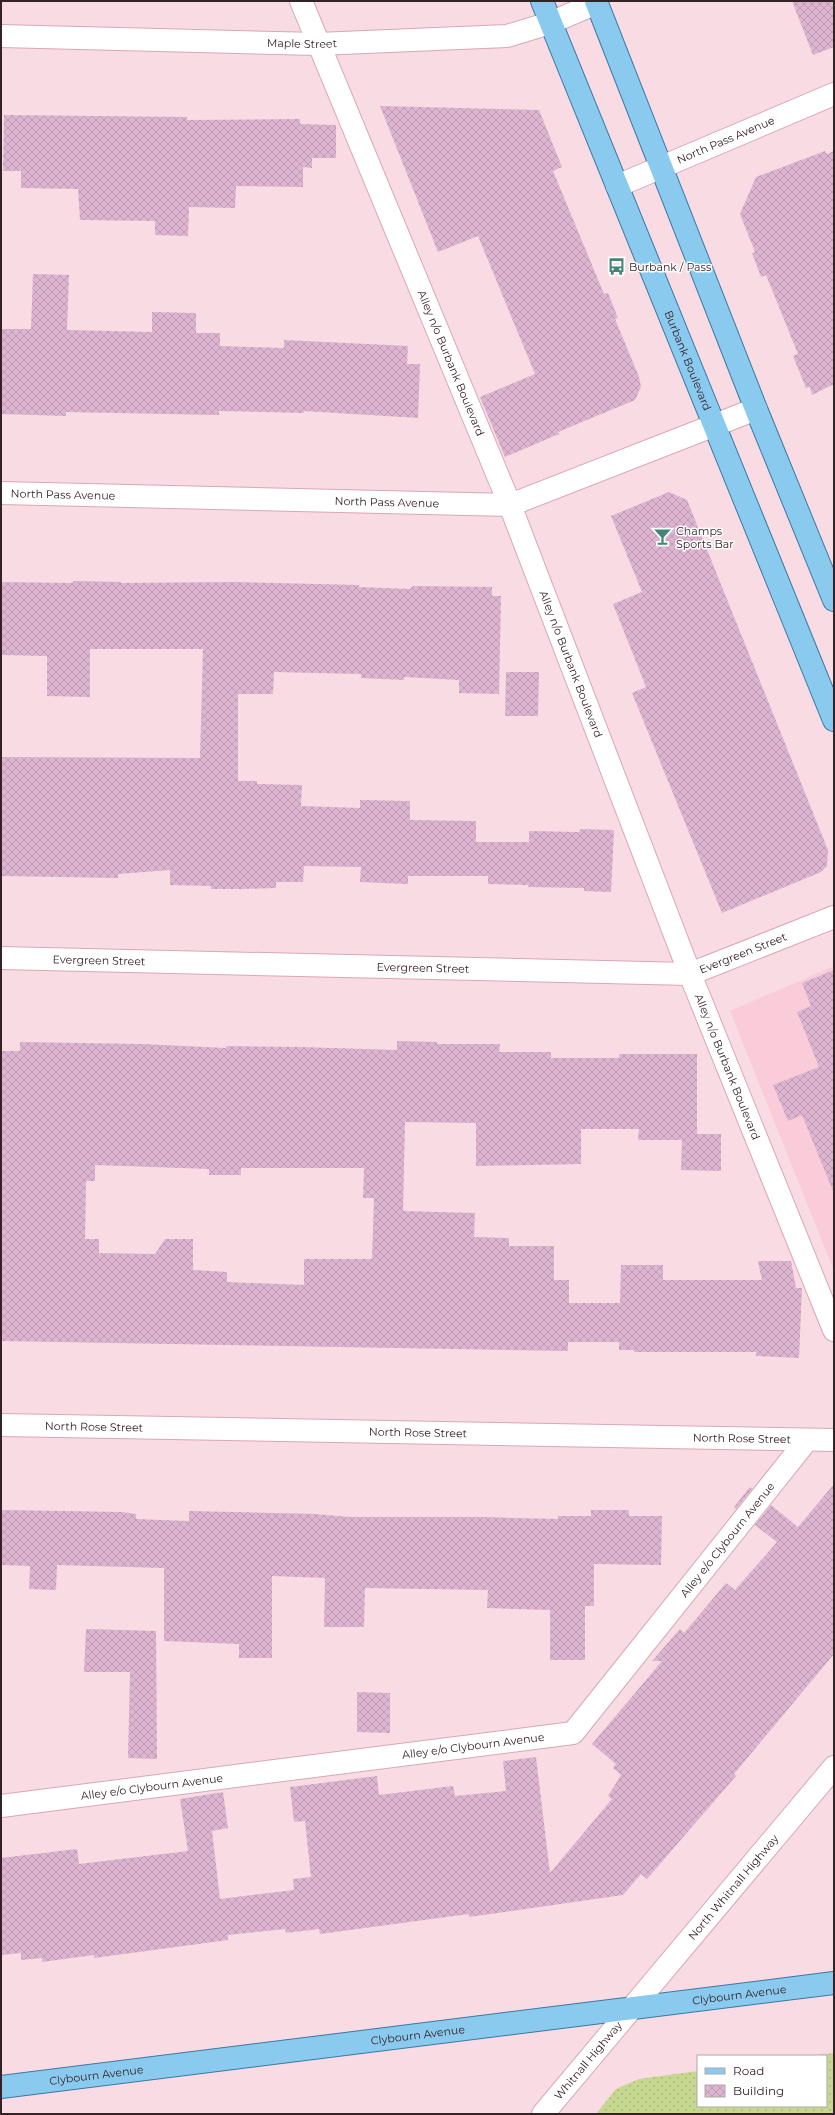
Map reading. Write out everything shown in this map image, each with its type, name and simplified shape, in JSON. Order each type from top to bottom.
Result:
[{"type":"main road","name":"Burbank Boulevard","points":[[542,1],[834,720]]},
{"type":"main road","points":[[596,2],[756,409],[834,600]]},
{"type":"main road","name":"Clybourn Avenue","points":[[1,2087],[834,1983]]},
{"type":"street","name":"Alley n/o Burbank Boulevard","points":[[301,1],[510,505],[690,974],[834,1330]]},
{"type":"street","name":"Maple Street","points":[[1,36],[318,44],[508,36],[550,23],[596,2]]},
{"type":"street","name":"North Pass Avenue","points":[[617,186],[834,94]]},
{"type":"street","name":"North Pass Avenue","points":[[1,494],[510,505],[714,424],[756,409]]},
{"type":"street","name":"Evergreen Street","points":[[1,958],[690,974],[834,916]]},
{"type":"street","name":"North Rose Street","points":[[1,1425],[834,1440]]},
{"type":"street","name":"Alley e/o Clybourn Avenue","points":[[1,1806],[573,1733],[807,1440]]},
{"type":"street","name":"North Whitnall Highway","points":[[634,2007],[834,1767]]},
{"type":"street","name":"Whitnall Highway","points":[[543,2114],[634,2007]]},
{"type":"shaded area","points":[[834,966],[834,1271],[730,1011]]},
{"type":"green space","points":[[834,2053],[834,2114],[596,2114],[616,2089],[639,2079],[697,2071],[697,2107],[827,2107],[827,2055],[818,2055]]},
{"type":"building","points":[[792,1],[834,1],[834,47],[813,55]]},
{"type":"building","points":[[380,106],[539,110],[562,167],[553,171],[604,294],[608,293],[618,318],[615,319],[639,377],[641,387],[635,400],[558,432],[559,434],[505,457],[480,397],[535,374],[478,236],[438,252]]},
{"type":"building","points":[[4,115],[187,117],[187,120],[300,119],[300,124],[336,125],[336,158],[312,158],[312,168],[303,167],[303,187],[236,186],[235,208],[189,207],[188,236],[155,235],[155,221],[80,220],[78,189],[21,188],[21,171],[3,171]]},
{"type":"building","points":[[825,151],[827,154],[834,151],[834,384],[812,395],[810,387],[806,388],[793,356],[798,354],[766,275],[761,277],[752,253],[755,252],[740,214],[756,177]]},
{"type":"building","points":[[33,274],[69,275],[67,330],[152,332],[152,312],[196,313],[196,333],[220,333],[220,346],[284,348],[284,340],[408,346],[407,364],[420,364],[418,418],[304,411],[304,413],[219,411],[219,415],[66,412],[66,416],[1,414],[1,329],[31,329]]},
{"type":"building","points":[[669,492],[687,500],[828,850],[827,866],[821,872],[722,913],[632,693],[646,687],[613,604],[642,592],[611,516]]},
{"type":"building","points":[[73,581],[121,583],[235,582],[359,585],[359,587],[410,589],[413,586],[492,587],[492,596],[501,596],[499,694],[459,693],[459,680],[404,677],[404,680],[361,678],[361,674],[274,672],[273,694],[238,694],[238,781],[257,781],[257,784],[302,785],[301,806],[360,808],[360,800],[410,801],[410,820],[476,821],[476,842],[529,842],[529,831],[579,832],[580,829],[614,830],[611,892],[584,891],[584,888],[528,887],[528,885],[488,884],[488,876],[408,876],[408,884],[360,882],[361,867],[304,866],[303,882],[276,882],[276,888],[242,889],[211,889],[211,886],[170,885],[170,870],[118,874],[118,878],[1,876],[1,757],[200,758],[203,649],[90,649],[90,697],[47,696],[47,656],[1,655],[1,582],[73,583]]},
{"type":"building","points":[[506,672],[539,672],[538,716],[505,716]]},
{"type":"building","points":[[834,970],[833,1191],[802,1115],[788,1121],[773,1085],[819,1067],[797,1012],[811,1006],[802,983]]},
{"type":"building","points":[[397,1041],[437,1042],[437,1044],[500,1044],[499,1052],[551,1052],[551,1058],[619,1058],[619,1054],[697,1054],[697,1134],[721,1134],[721,1171],[681,1170],[682,1140],[638,1140],[639,1129],[581,1129],[581,1164],[476,1166],[476,1123],[405,1122],[403,1211],[475,1213],[474,1237],[509,1238],[509,1246],[554,1246],[554,1280],[569,1280],[569,1303],[620,1303],[621,1265],[663,1265],[663,1280],[762,1280],[758,1261],[791,1261],[796,1288],[802,1288],[799,1358],[756,1356],[756,1352],[634,1352],[634,1350],[619,1350],[619,1342],[568,1342],[568,1351],[1,1341],[1,1051],[20,1051],[20,1042],[142,1044],[226,1048],[226,1046],[397,1050]],"holes":[[[95,1165],[209,1169],[209,1175],[241,1175],[241,1168],[364,1168],[363,1198],[374,1198],[372,1259],[304,1259],[304,1285],[227,1282],[227,1272],[193,1270],[193,1239],[165,1239],[155,1254],[99,1253],[99,1239],[85,1239],[86,1181],[95,1181]]]},
{"type":"building","points":[[834,1484],[834,1654],[734,1774],[736,1776],[647,1879],[641,1874],[623,1895],[469,1917],[469,1914],[320,1934],[319,1929],[286,1933],[285,1929],[228,1935],[228,1940],[94,1958],[94,1955],[42,1962],[42,1958],[21,1960],[21,1953],[1,1955],[1,1858],[77,1849],[79,1864],[188,1851],[180,1799],[223,1792],[228,1828],[212,1831],[220,1899],[294,1890],[293,1879],[311,1877],[305,1821],[294,1822],[290,1787],[377,1776],[379,1795],[453,1786],[455,1796],[506,1791],[503,1761],[536,1757],[550,1873],[612,1799],[608,1796],[621,1775],[613,1768],[616,1764],[592,1744],[662,1661],[652,1661],[680,1629],[684,1633],[726,1583],[735,1590],[777,1542],[755,1525],[771,1505],[798,1527]]},
{"type":"building","points":[[750,1487],[752,1489],[736,1509],[734,1507]]},
{"type":"building","points":[[1,1510],[122,1512],[136,1514],[136,1519],[189,1521],[189,1511],[314,1514],[350,1517],[484,1517],[558,1519],[558,1516],[591,1516],[591,1510],[629,1510],[629,1516],[662,1516],[661,1565],[594,1564],[594,1606],[585,1606],[585,1660],[550,1660],[550,1610],[487,1608],[488,1590],[365,1588],[364,1627],[324,1627],[325,1578],[272,1576],[272,1658],[239,1658],[239,1644],[164,1641],[164,1568],[57,1565],[56,1590],[29,1589],[30,1566],[1,1565]]},
{"type":"building","points":[[86,1629],[156,1631],[157,1759],[128,1758],[130,1672],[84,1672]]},
{"type":"building","points":[[357,1692],[390,1693],[390,1733],[357,1732]]},
{"type":"place","name":"Burbank / Pass","points":[[616,267]]},
{"type":"place","name":"Champs Sports Bar","points":[[663,537]]}]
